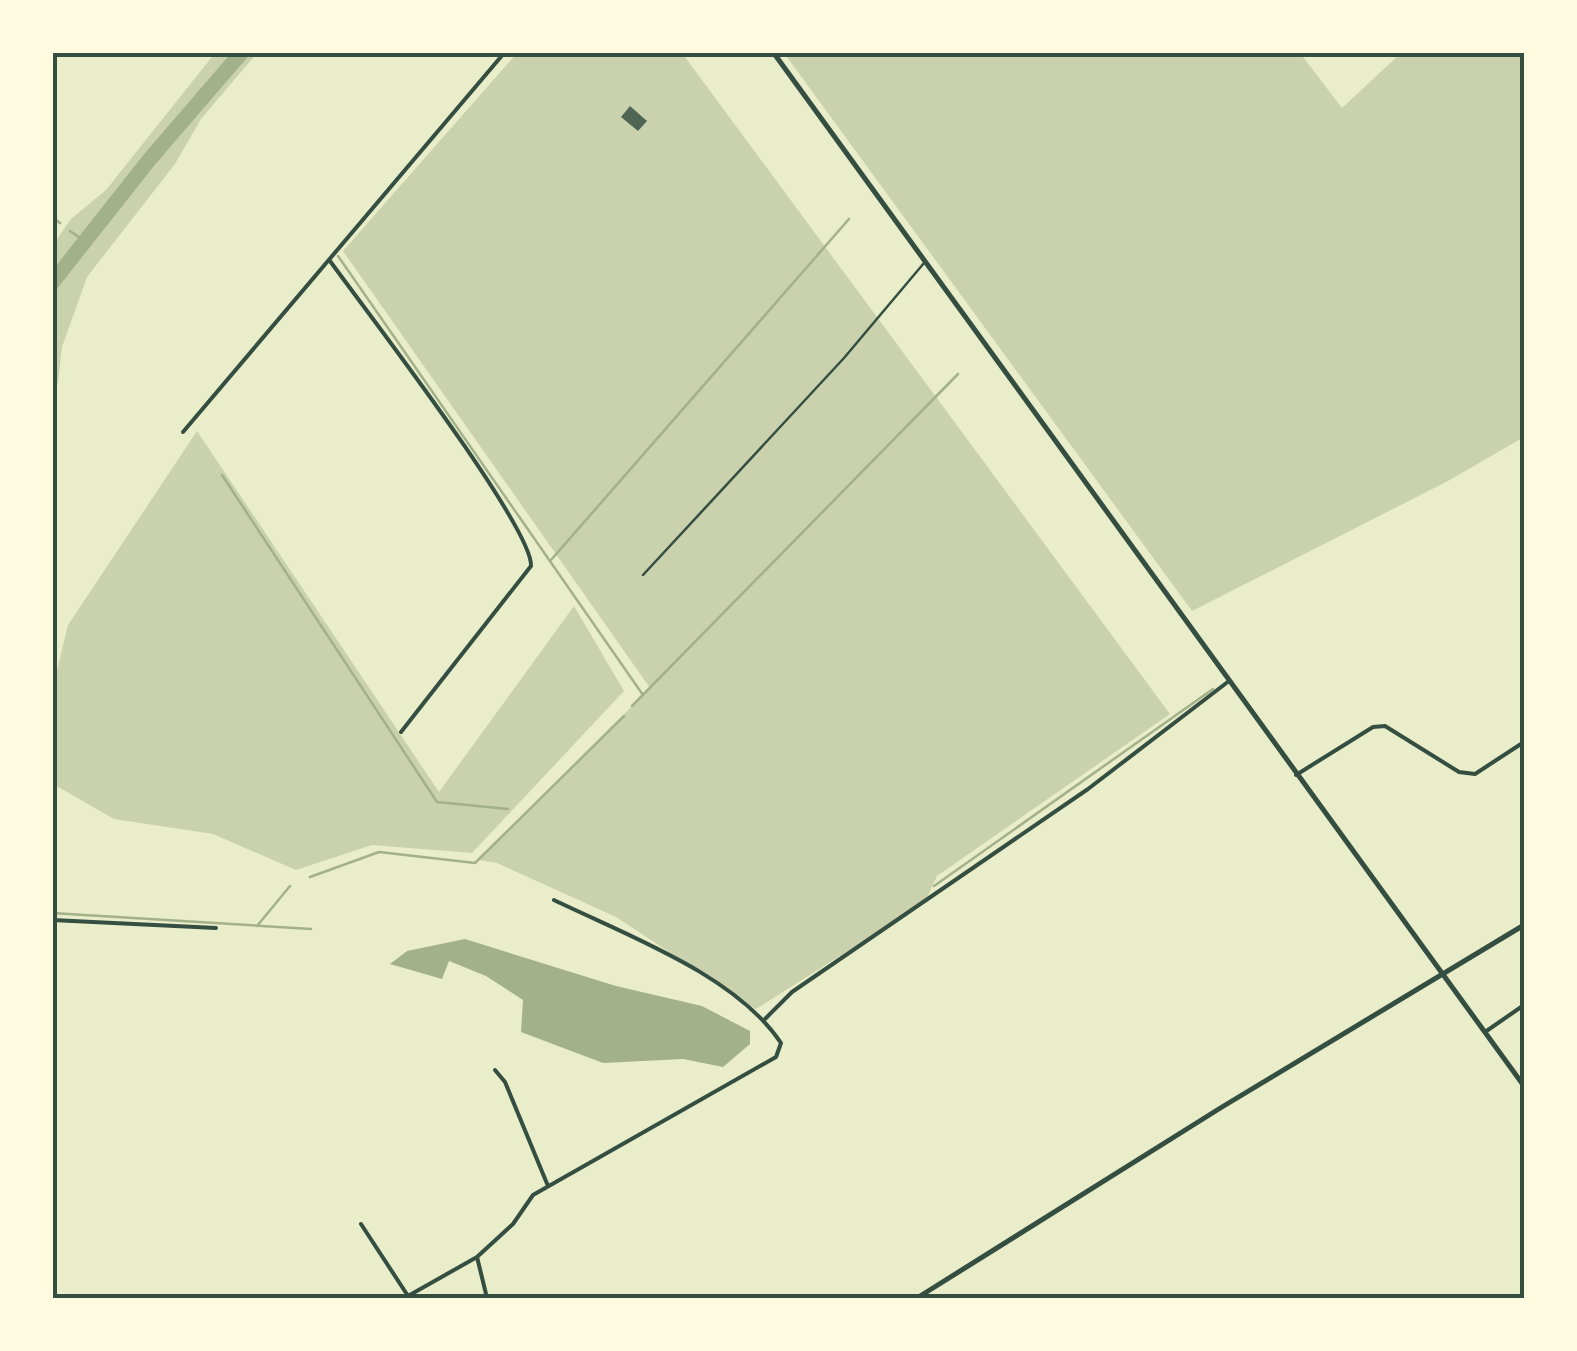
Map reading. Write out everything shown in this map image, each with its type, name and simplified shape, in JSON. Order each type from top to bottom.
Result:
[{"type":"street","points":[[184,432],[505,52]]},
{"type":"street","points":[[773,52],[1524,1086]]},
{"type":"street","points":[[330,261],[484,476],[531,552],[530,566],[402,732]]},
{"type":"street","points":[[765,1019],[792,992],[1073,800],[1229,680]]},
{"type":"street","points":[[1296,775],[1373,726],[1386,726],[1460,772],[1476,774],[1524,742]]},
{"type":"street","points":[[361,1224],[408,1296],[477,1257],[513,1224],[532,1195],[776,1057],[780,1043],[765,1019],[667,955],[554,900]]},
{"type":"street","points":[[52,920],[216,928]]},
{"type":"street","points":[[917,1298],[1222,1106],[1524,924]]},
{"type":"street","points":[[1485,1032],[1524,1005]]},
{"type":"street","points":[[495,1070],[505,1082],[548,1186]]},
{"type":"street","points":[[477,1257],[487,1298]]},
{"type":"lane","points":[[643,576],[844,358],[925,262]]},
{"type":"shaded area","points":[[215,53],[257,53],[201,119],[175,164],[87,277],[62,347],[58,383],[53,385],[53,245],[71,219],[106,190]]},
{"type":"shaded area","points":[[517,53],[682,53],[1170,714],[937,876],[925,902],[756,1009],[616,917],[497,863],[479,860],[650,688],[343,251]]},
{"type":"shaded area","points":[[784,53],[1300,53],[1342,108],[1401,53],[1524,53],[1524,437],[1448,481],[1192,611]]},
{"type":"shaded area","points":[[197,431],[439,792],[574,606],[624,691],[472,853],[372,845],[296,870],[213,834],[114,819],[53,784],[53,687],[68,625]]},
{"type":"shaded area","points":[[465,939],[616,986],[702,1006],[750,1031],[750,1044],[723,1067],[683,1059],[603,1063],[521,1032],[523,1000],[486,976],[449,961],[442,979],[390,964],[407,951]]},
{"type":"building","points":[[630,106],[647,121],[638,131],[621,117]]},
{"type":"waterway","points":[[52,283],[149,160],[242,52]]},
{"type":"waterway","points":[[52,217],[60,223]]},
{"type":"waterway","points":[[551,560],[849,219]]},
{"type":"waterway","points":[[70,231],[86,242]]},
{"type":"waterway","points":[[338,256],[643,695]]},
{"type":"waterway","points":[[632,706],[958,374]]},
{"type":"waterway","points":[[222,475],[437,802],[508,809]]},
{"type":"waterway","points":[[934,886],[1213,689]]},
{"type":"waterway","points":[[310,877],[379,852],[475,863],[624,716]]},
{"type":"waterway","points":[[257,926],[290,886]]},
{"type":"waterway","points":[[52,913],[311,929]]}]
